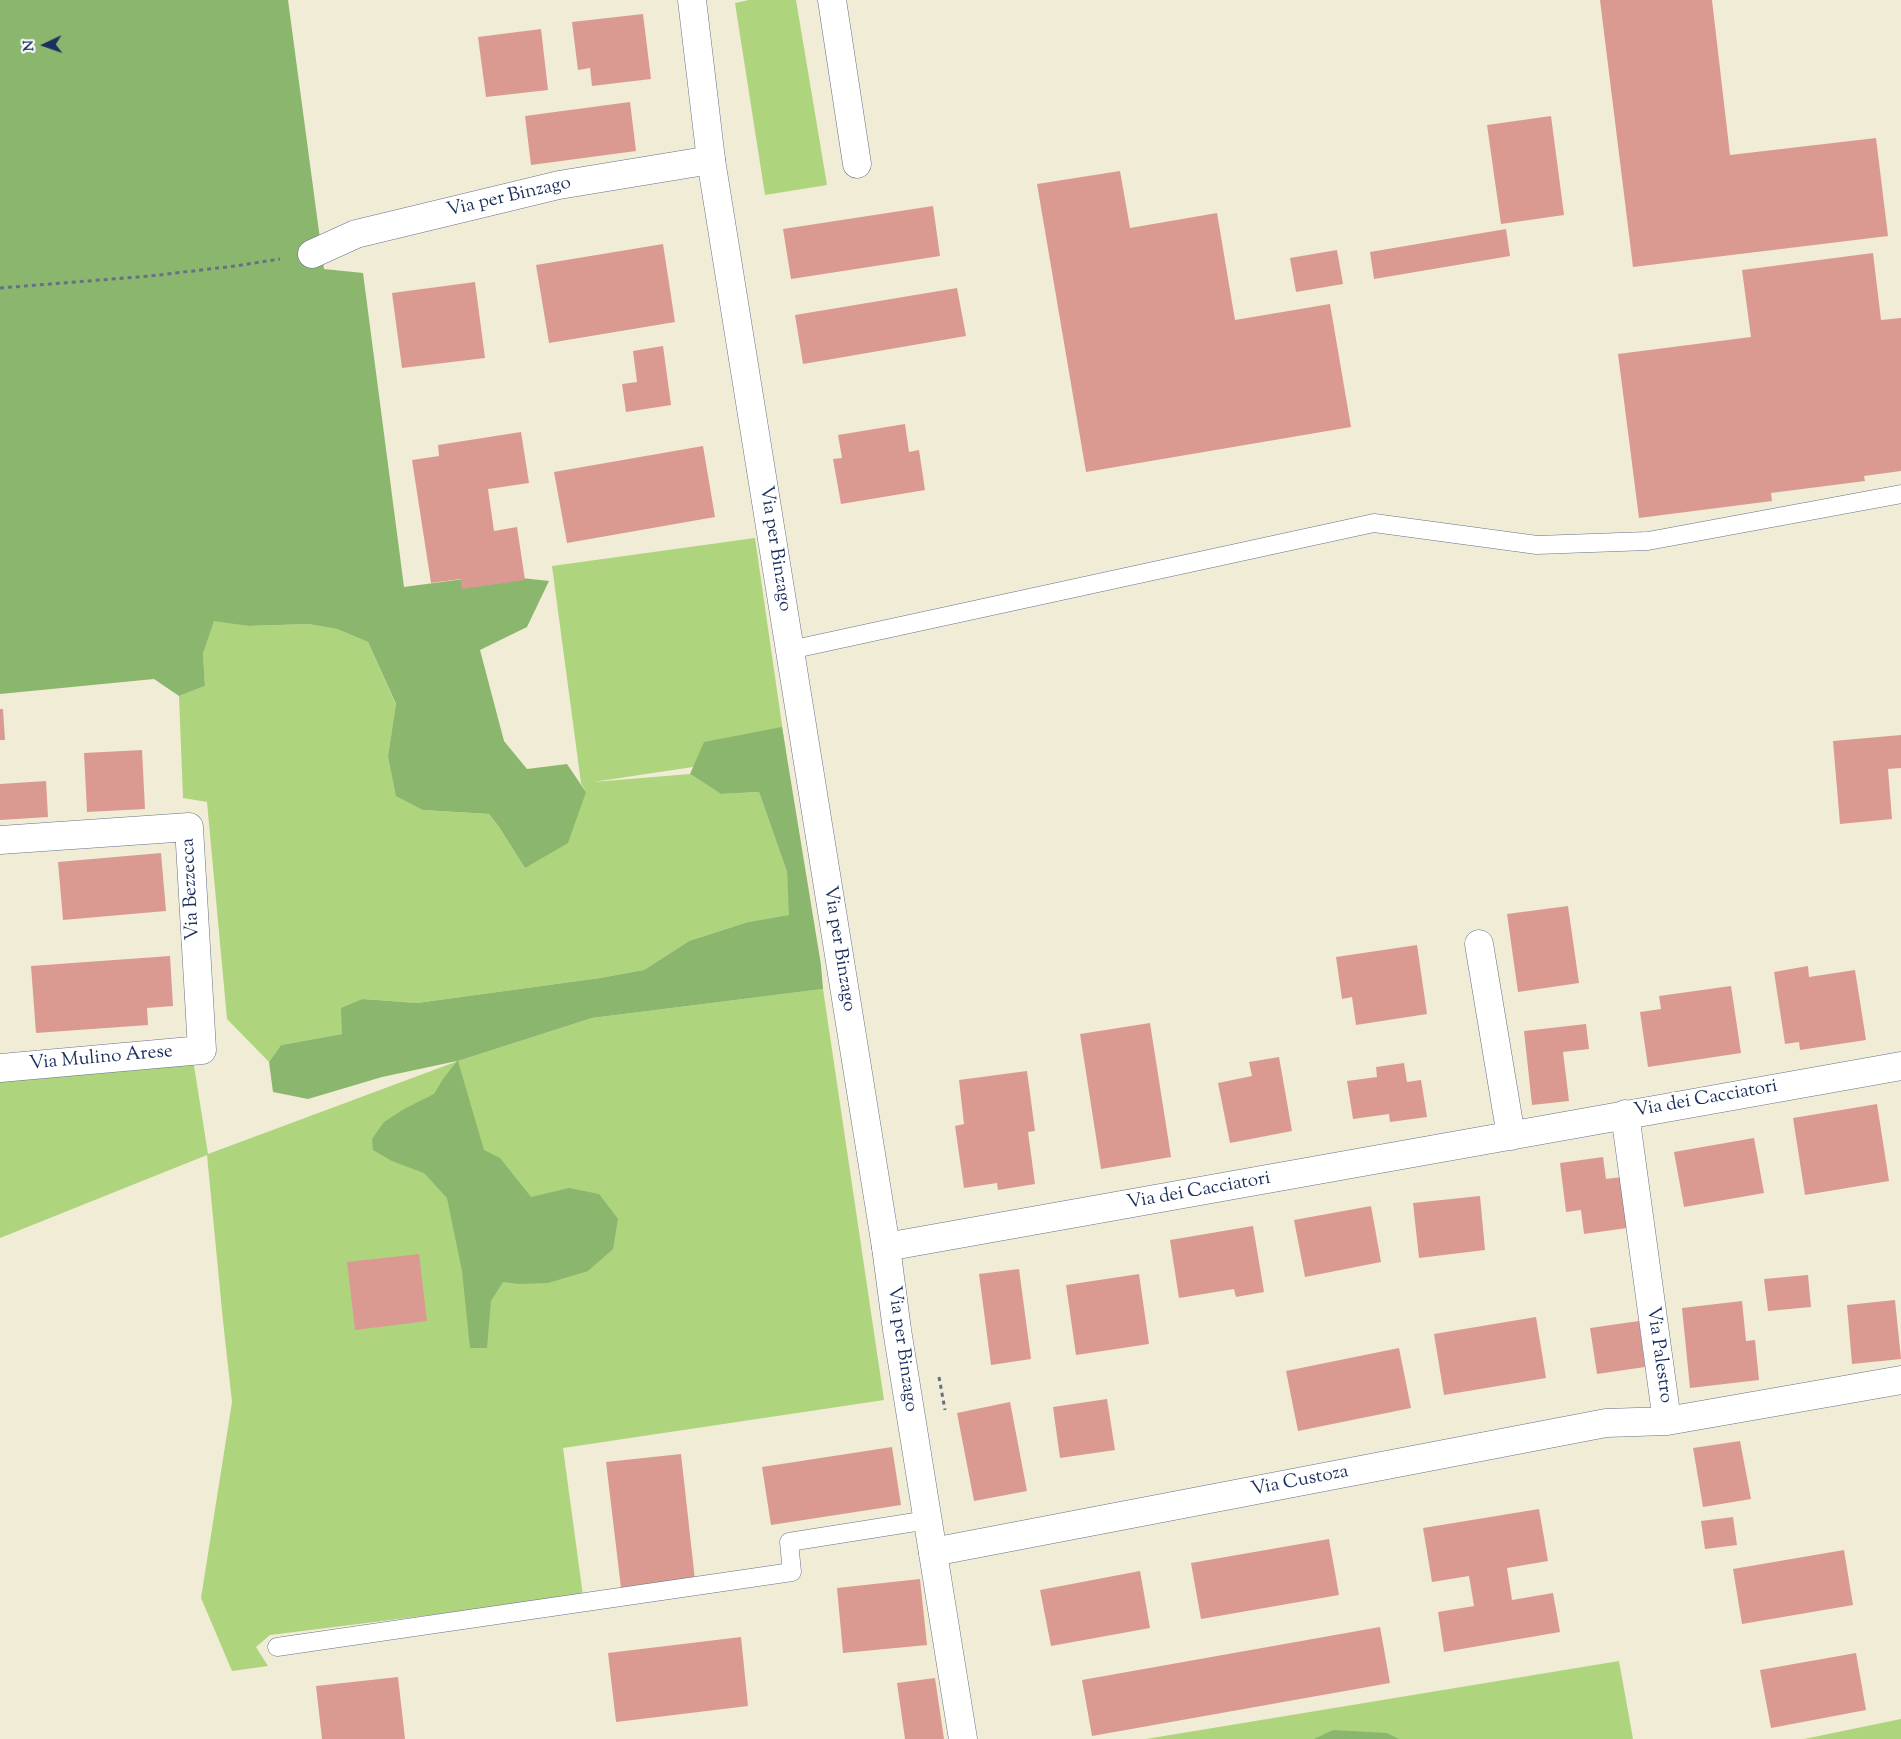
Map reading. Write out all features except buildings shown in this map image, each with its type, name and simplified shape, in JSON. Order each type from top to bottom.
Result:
[{"type":"street","name":"Via per Binzago","points":[[692,0],[711,160],[886,1247],[897,1330],[963,1739]]},
{"type":"street","points":[[832,0],[857,164]]},
{"type":"street","name":"Via per Binzago","points":[[312,254],[356,234],[550,187],[711,160]]},
{"type":"street","name":"Via Bezzecca","points":[[0,840],[188,827],[202,1050]]},
{"type":"street","points":[[1479,944],[1511,1136]]},
{"type":"street","name":"Via Mulino Arese","points":[[0,1068],[202,1050]]},
{"type":"street","name":"Via dei Cacciatori","points":[[886,1247],[1901,1066]]},
{"type":"street","name":"Via Palestro","points":[[1625,1114],[1668,1421],[1901,1380]]},
{"type":"street","name":"Via Custoza","points":[[934,1552],[1606,1423],[1668,1421]]},
{"type":"lane","points":[[790,650],[1374,523],[1537,545],[1648,541],[1901,494]]},
{"type":"lane","points":[[277,1647],[792,1572],[789,1542],[928,1520]]},
{"type":"path","points":[[0,288],[160,275],[312,254]]},
{"type":"green space","points":[[0,0],[288,0],[324,269],[363,273],[404,587],[494,575],[549,581],[527,627],[480,650],[504,741],[527,769],[567,764],[586,792],[568,843],[525,868],[489,814],[423,810],[396,796],[388,756],[396,704],[368,642],[337,629],[308,624],[248,626],[214,621],[203,654],[205,686],[179,696],[154,679],[0,694]]},
{"type":"green space","points":[[749,0],[796,0],[827,185],[765,195],[735,3]]},
{"type":"green space","points":[[755,538],[786,753],[593,782],[690,774],[721,794],[759,792],[787,872],[790,915],[748,922],[689,941],[644,970],[600,978],[417,1003],[363,999],[342,1034],[281,1045],[269,1062],[227,1019],[207,802],[183,798],[179,696],[205,686],[203,654],[214,620],[248,626],[308,624],[337,629],[368,642],[396,705],[388,756],[423,810],[489,814],[525,868],[586,792],[581,783],[552,566]]},
{"type":"green space","points":[[782,727],[821,965],[823,989],[592,1018],[458,1061],[484,1150],[500,1158],[531,1197],[569,1188],[599,1194],[618,1219],[613,1249],[588,1271],[548,1283],[519,1284],[503,1282],[491,1301],[487,1348],[470,1348],[462,1271],[447,1198],[424,1173],[392,1161],[373,1150],[372,1139],[384,1122],[404,1109],[434,1094],[457,1061],[382,1077],[308,1099],[273,1092],[269,1062],[281,1045],[342,1034],[341,1008],[363,999],[417,1003],[600,978],[644,970],[689,941],[748,922],[789,915],[787,872],[759,792],[721,794],[690,774],[704,742]]},
{"type":"green space","points":[[823,989],[884,1400],[563,1448],[583,1596],[270,1635],[256,1647],[268,1666],[232,1671],[201,1598],[232,1402],[207,1155],[0,1238],[0,1073],[192,1053],[208,1154],[458,1061],[592,1018]]},
{"type":"green space","points":[[1619,1661],[1633,1739],[1146,1739]]},
{"type":"green space","points":[[1901,1719],[1901,1739],[1804,1739]]},
{"type":"green space","points":[[1333,1730],[1387,1733],[1399,1739],[1314,1739]]}]
